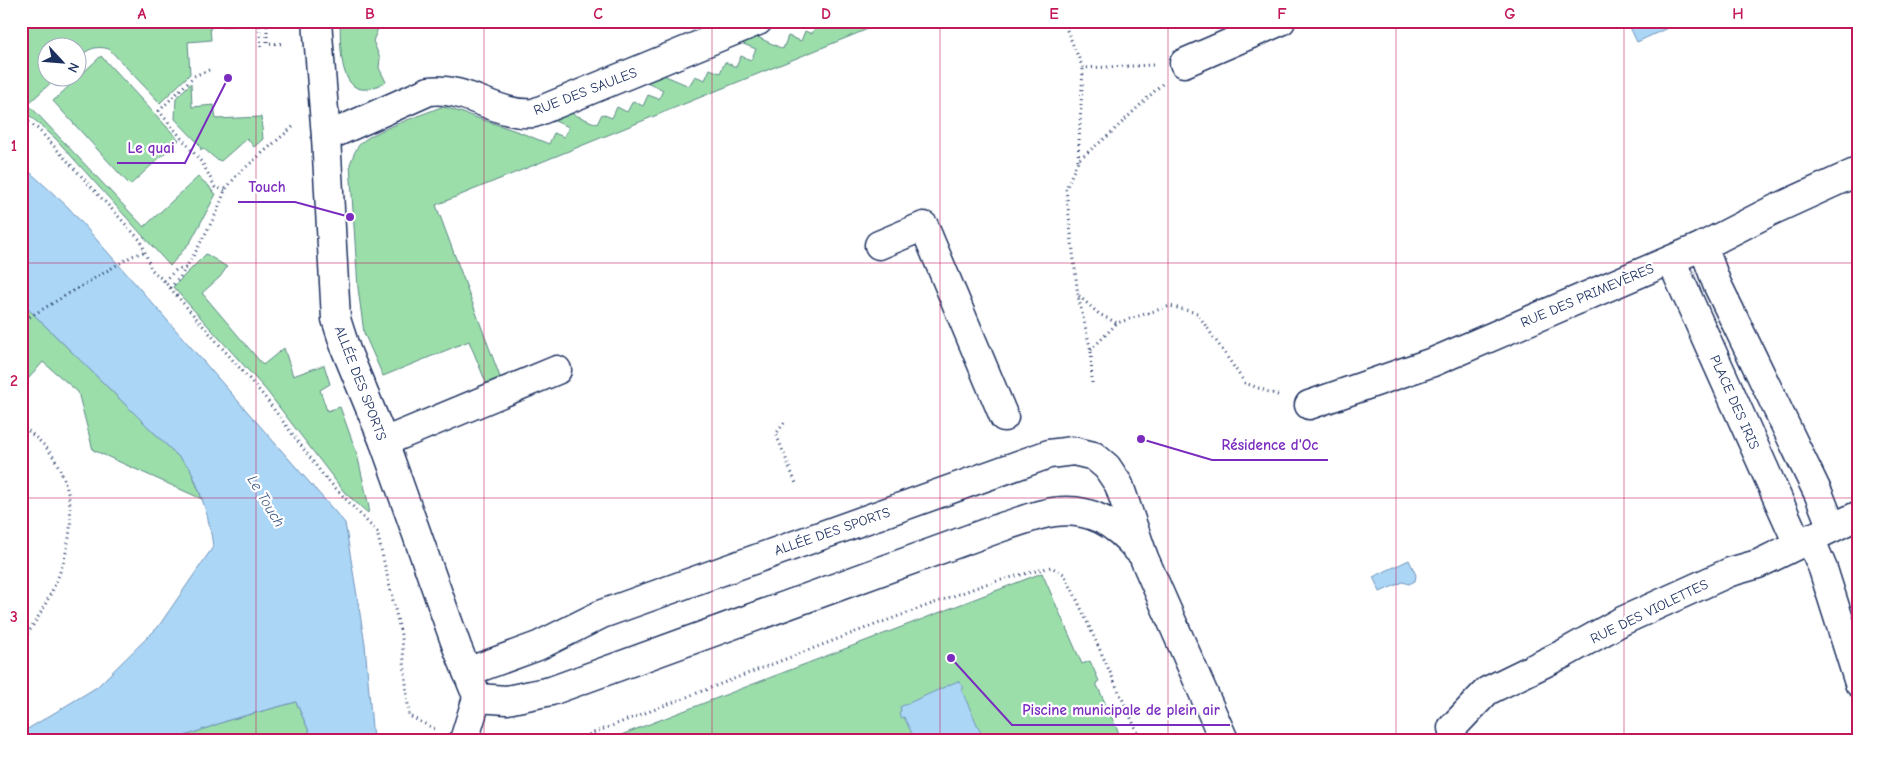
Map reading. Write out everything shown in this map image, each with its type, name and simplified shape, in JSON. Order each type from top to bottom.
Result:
[{"type":"street","name":"ALLÉE DES SPORTS","points":[[317,21],[326,137],[336,319],[346,350],[384,442],[477,698],[507,700],[551,691],[1002,527],[1055,512],[1075,512],[1095,516],[1113,525],[1144,558]]},
{"type":"street","name":"RUE DES SAULES","points":[[326,137],[430,91],[437,90],[452,91],[514,112],[534,113],[758,21]]},
{"type":"street","points":[[1184,63],[1281,21]]},
{"type":"street","name":"RUE DES PRIMEVÈRES","points":[[1309,405],[1433,362],[1703,246],[1769,212],[1859,170]]},
{"type":"street","points":[[879,245],[924,226],[1004,417]]},
{"type":"street","points":[[1703,246],[1717,284],[1819,495],[1814,536],[1859,683]]},
{"type":"street","name":"PLACE DES IRIS","points":[[1671,260],[1814,536]]},
{"type":"street","points":[[384,442],[557,370]]},
{"type":"street","name":"ALLÉE DES SPORTS","points":[[467,672],[538,646],[602,614],[1049,454],[1073,451],[1094,456],[1107,467],[1119,486],[1144,558],[1224,740]]},
{"type":"street","name":"RUE DES VIOLETTES","points":[[1452,728],[1487,691],[1565,653],[1622,621],[1730,572],[1758,564],[1859,515]]},
{"type":"street","points":[[452,736],[477,698]]},
{"type":"path","points":[[259,21],[261,48]]},
{"type":"path","points":[[266,21],[267,43],[282,44]]},
{"type":"path","points":[[1064,21],[1083,68],[1078,160],[1066,189],[1078,296],[1090,351],[1092,383]]},
{"type":"path","points":[[1083,68],[1184,63]]},
{"type":"path","points":[[1078,160],[1109,135],[1184,63]]},
{"type":"path","points":[[209,70],[194,76],[159,111],[203,164],[215,186],[225,190]]},
{"type":"path","points":[[21,116],[38,129],[141,241],[152,269],[264,396],[323,475],[377,532],[402,639],[409,716],[452,736]]},
{"type":"path","points":[[170,288],[186,268],[216,212],[225,190],[238,174],[300,123]]},
{"type":"path","points":[[21,322],[132,256],[144,252]]},
{"type":"path","points":[[164,281],[176,270],[186,268]]},
{"type":"path","points":[[1078,296],[1098,314],[1117,323]]},
{"type":"path","points":[[1090,351],[1117,323],[1170,306],[1197,313],[1245,383],[1309,405]]},
{"type":"path","points":[[784,422],[776,434],[797,486]]},
{"type":"path","points":[[21,424],[55,458],[70,496],[71,513],[66,554],[57,581],[46,605],[21,643]]},
{"type":"path","points":[[574,740],[977,587],[1052,567],[1064,574],[1141,740]]},
{"type":"green space","points":[[21,21],[255,21],[255,25],[210,27],[211,40],[188,42],[190,74],[160,103],[109,49],[100,47],[88,51],[88,38],[38,38],[38,88],[45,88],[28,104],[144,227],[198,177],[216,194],[191,241],[170,266],[55,138],[21,108]]},
{"type":"green space","points":[[340,21],[381,21],[373,41],[380,58],[379,68],[386,82],[368,89],[358,88],[351,83],[343,64]]},
{"type":"green space","points":[[831,21],[846,23],[847,21],[866,21],[868,29],[436,205],[503,385],[489,390],[469,341],[383,376],[364,333],[358,288],[350,164],[356,150],[367,138],[441,107],[519,132],[549,144],[554,133],[564,137],[569,127],[550,119],[568,112],[597,124],[602,114],[612,118],[617,107],[627,112],[633,101],[643,106],[648,95],[659,99],[663,90],[643,80],[661,74],[689,86],[695,76],[705,80],[710,69],[720,73],[725,62],[736,67],[741,56],[751,60],[756,49],[738,42],[753,35],[783,49],[788,36],[801,41],[805,31],[812,34],[817,23],[829,27]]},
{"type":"green space","points":[[101,56],[179,140],[130,185],[53,101],[67,88],[88,88],[88,68]]},
{"type":"green space","points":[[191,83],[192,107],[214,105],[216,119],[261,117],[263,139],[254,147],[247,138],[221,161],[203,148],[201,150],[199,144],[175,119],[176,98]]},
{"type":"green space","points":[[206,254],[227,267],[220,277],[202,293],[263,365],[284,348],[293,376],[324,365],[330,384],[320,390],[327,411],[340,407],[357,454],[369,507],[368,513],[345,493],[266,390],[173,287]]},
{"type":"green space","points":[[21,302],[190,468],[202,499],[93,450],[78,392],[43,362],[21,387]]},
{"type":"green space","points":[[1042,573],[1082,664],[1090,661],[1099,681],[1096,683],[1122,740],[608,740]]},
{"type":"green space","points":[[296,702],[313,740],[174,740],[229,720]]},
{"type":"water","points":[[1638,21],[1672,21],[1674,25],[1637,42],[1629,25]]},
{"type":"water","name":"Le Touch","points":[[21,164],[68,207],[345,523],[365,644],[373,740],[313,740],[296,702],[229,720],[174,740],[21,740],[21,733],[97,687],[158,627],[213,547],[210,526],[190,468],[21,302]]},
{"type":"water","points":[[1409,560],[1416,575],[1415,581],[1409,584],[1403,582],[1380,592],[1373,577]]},
{"type":"water","points":[[958,681],[964,688],[961,689],[984,740],[915,740],[904,717],[901,718],[900,707]]},
{"type":"place","name":"Le quai","points":[[228,78]]},
{"type":"place","name":"Touch","points":[[350,217]]},
{"type":"place","name":"Résidence d'Oc","points":[[1141,439]]},
{"type":"place","name":"Piscine municipale de plein air","points":[[951,658]]}]
